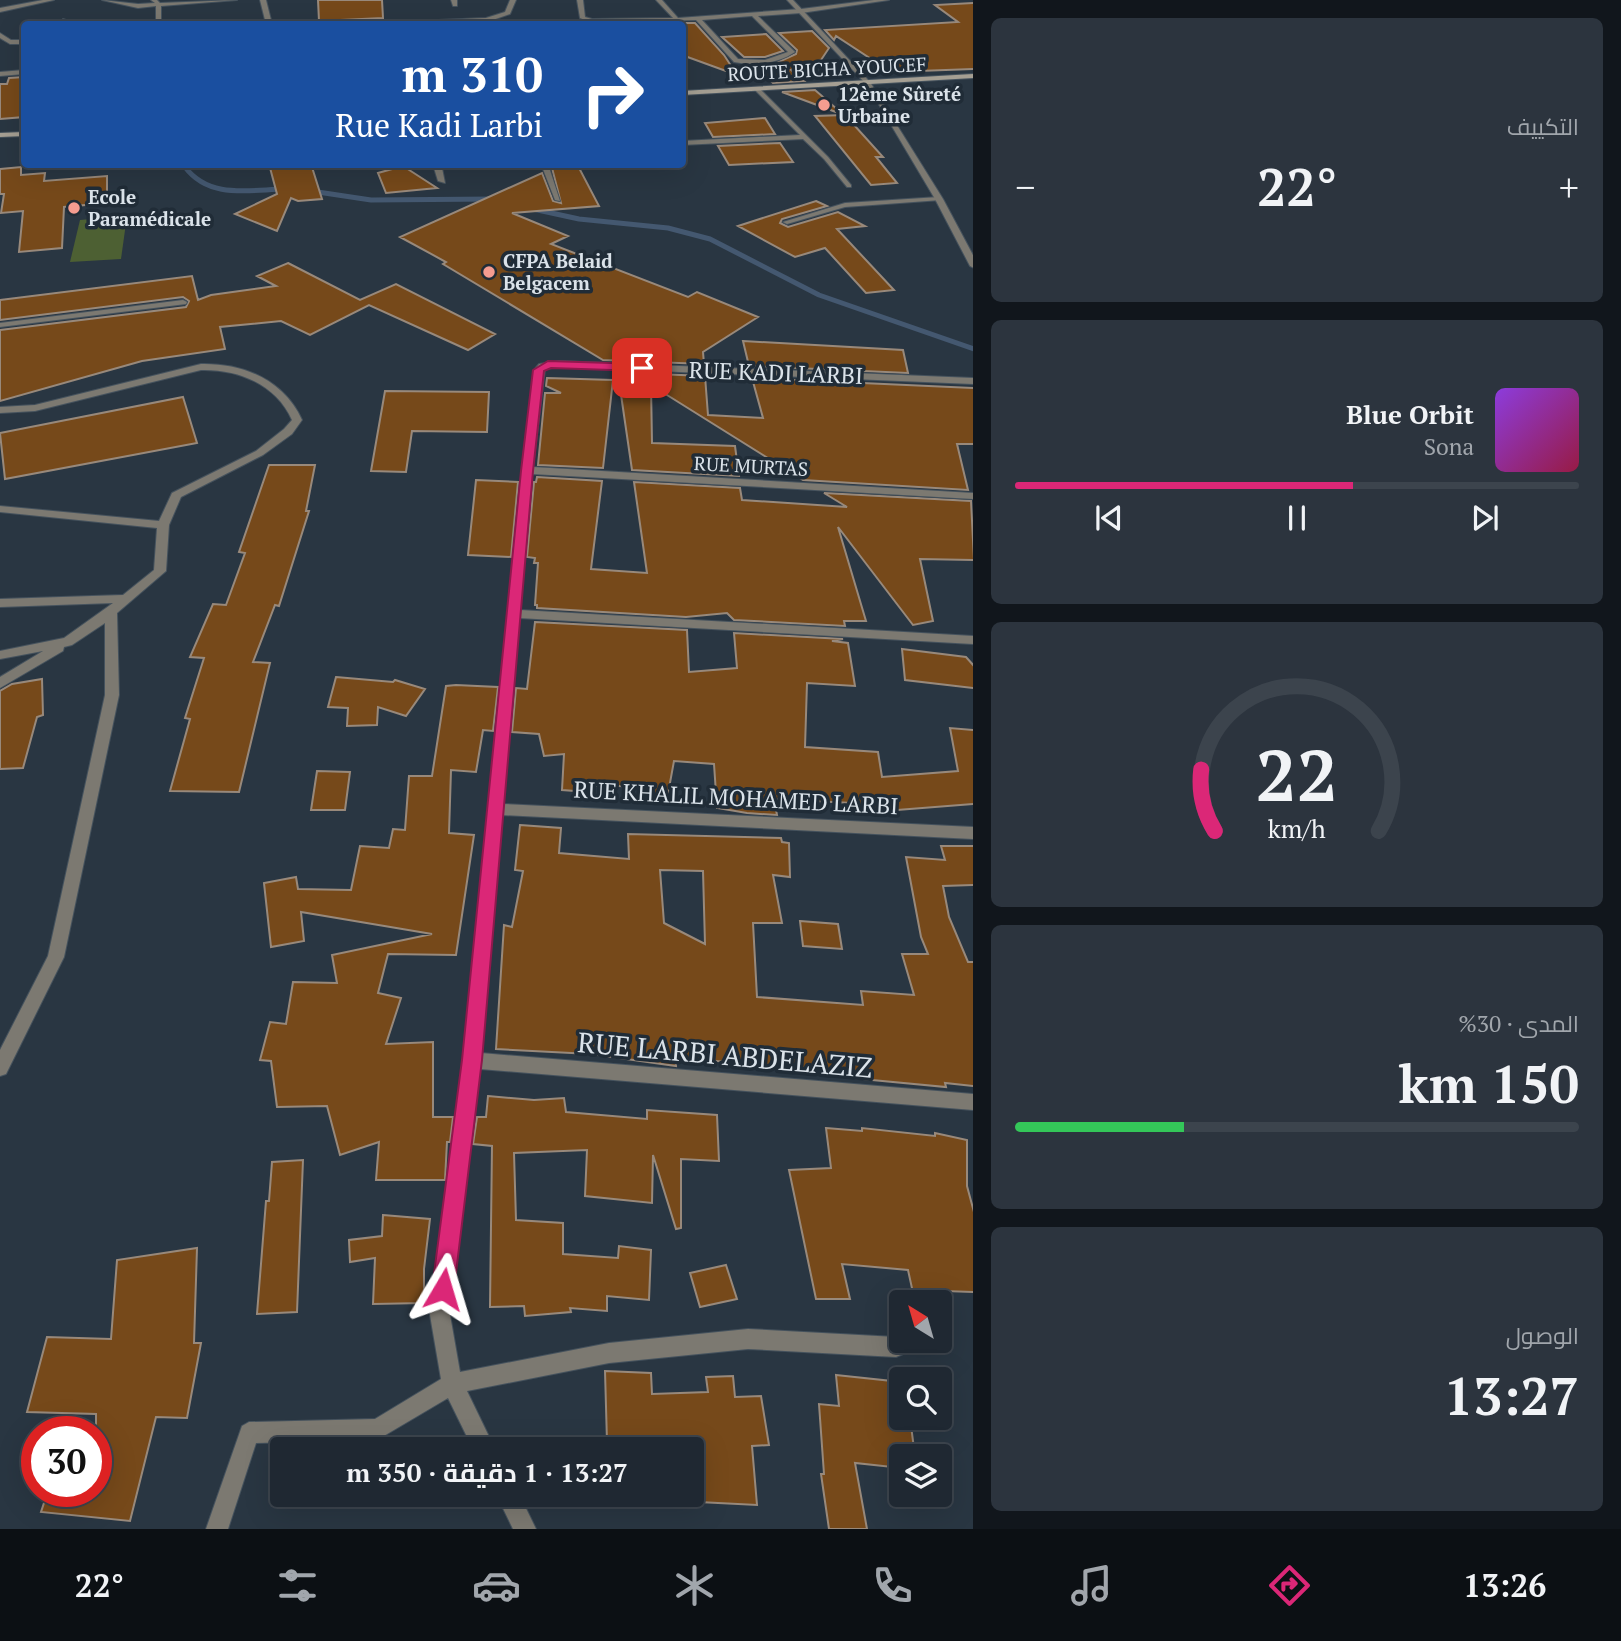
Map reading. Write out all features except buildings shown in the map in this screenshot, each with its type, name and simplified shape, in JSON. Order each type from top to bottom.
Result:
[{"type":"main road","name":"ROUTE BICHA YOUCEF","points":[[686,93],[973,76]]},
{"type":"main road","points":[[0,135],[21,134]]},
{"type":"street","points":[[263,0],[268,21]]},
{"type":"street","points":[[452,21],[487,20],[508,13],[513,0]]},
{"type":"street","points":[[790,0],[867,82],[939,199],[973,263]]},
{"type":"street","points":[[0,74],[21,72]]},
{"type":"street","points":[[439,168],[442,181]]},
{"type":"street","name":"RUE KADI LARBI","points":[[478,1437],[452,1384],[440,1315],[472,1060],[513,614],[539,370],[548,364],[973,381]]},
{"type":"street","points":[[0,410],[36,408],[201,367],[229,368],[249,374],[293,406],[297,420],[290,433],[258,453],[176,495],[163,525],[160,571],[68,642],[0,683]]},
{"type":"street","name":"RUE MURTAS","points":[[527,471],[973,496]]},
{"type":"street","points":[[0,509],[163,525]]},
{"type":"street","points":[[0,603],[126,599]]},
{"type":"street","points":[[0,1068],[56,957],[112,695],[111,611]]},
{"type":"street","points":[[513,614],[973,640]]},
{"type":"street","points":[[0,655],[68,642]]},
{"type":"street","name":"RUE KHALIL MOHAMED LARBI","points":[[496,808],[973,833]]},
{"type":"street","name":"RUE LARBI ABDELAZIZ","points":[[472,1060],[973,1102]]},
{"type":"street","points":[[217,1529],[249,1433],[376,1429],[452,1384],[609,1353],[748,1339],[889,1347]]},
{"type":"street","points":[[514,1507],[525,1529]]},
{"type":"lane","points":[[0,10],[51,0]]},
{"type":"lane","points":[[105,0],[138,6],[156,2],[234,0]]},
{"type":"lane","points":[[580,0],[583,18],[592,21],[698,19],[801,11],[886,0]]},
{"type":"lane","points":[[659,0],[677,20]]},
{"type":"lane","points":[[156,2],[159,21]]},
{"type":"lane","points":[[698,19],[736,61],[754,64],[780,59],[792,52],[753,14]]},
{"type":"lane","points":[[0,35],[10,42],[21,42]]},
{"type":"lane","points":[[757,89],[849,186]]},
{"type":"lane","points":[[686,143],[805,137]]},
{"type":"lane","points":[[546,168],[558,200]]},
{"type":"lane","points":[[787,222],[845,205],[939,199]]},
{"type":"lane","points":[[0,325],[183,302]]},
{"type":"green space","points":[[127,216],[121,259],[70,262],[80,220]]},
{"type":"waterway","points":[[186,168],[195,177],[217,188],[243,191],[284,189]]},
{"type":"waterway","points":[[311,191],[371,200],[493,199]]},
{"type":"waterway","points":[[533,209],[579,219],[668,228],[710,239],[819,295],[973,349]]},
{"type":"place","name":"12ème Sûreté Urbaine","points":[[824,105]]},
{"type":"place","name":"Ecole Paramédicale","points":[[74,208]]},
{"type":"place","name":"CFPA Belaid Belgacem","points":[[489,272]]},
{"type":"route","points":[[443,1289],[472,1060],[527,471],[539,370],[548,364],[642,368]]}]
